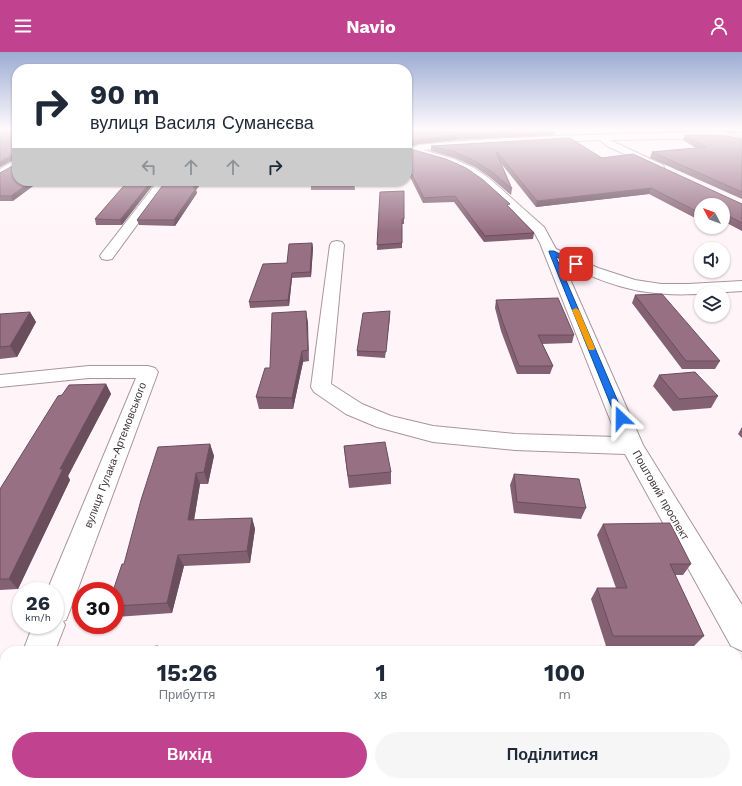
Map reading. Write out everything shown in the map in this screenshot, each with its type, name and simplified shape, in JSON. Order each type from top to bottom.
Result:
[{"type":"street","name":"Поштовий проспект","points":[[455,163],[470,170],[486,181],[539,230],[552,252],[632,446],[742,635]]},
{"type":"street","points":[[651,163],[669,172]]},
{"type":"street","points":[[0,174],[12,166]]},
{"type":"street","points":[[107,256],[160,186]]},
{"type":"street","points":[[337,245],[321,387],[354,410],[385,422],[433,434],[515,442],[632,446]]},
{"type":"street","points":[[552,252],[605,276],[636,285],[666,289],[742,286]]},
{"type":"street","name":"вулиця Гулака-Артемовського","points":[[0,381],[89,372],[148,372],[64,587]]},
{"type":"street","points":[[41,646],[46,634]]},
{"type":"building","points":[[412,163],[455,163],[466,168],[482,179],[510,204],[507,205],[534,233],[485,236],[455,196],[424,198],[412,175]]},
{"type":"building","points":[[478,163],[501,163],[512,189],[492,172]]},
{"type":"building","points":[[506,163],[653,163],[729,198],[694,198],[694,210],[651,188],[537,201]]},
{"type":"building","points":[[677,163],[742,163],[742,192]]},
{"type":"building","points":[[12,166],[12,186],[24,186],[11,196],[0,196],[0,173]]},
{"type":"building","points":[[124,186],[147,186],[120,220],[95,219]]},
{"type":"building","points":[[162,186],[195,186],[193,188],[196,188],[174,220],[137,220]]},
{"type":"building","points":[[404,191],[402,243],[377,245],[380,192]]},
{"type":"building","points":[[730,198],[742,204],[742,223],[730,217]]},
{"type":"building","points":[[312,243],[310,272],[292,273],[288,300],[249,302],[263,264],[287,263],[289,244]]},
{"type":"building","points":[[662,294],[720,361],[686,361],[635,295]]},
{"type":"building","points":[[558,298],[574,335],[538,335],[553,366],[519,366],[496,300]]},
{"type":"building","points":[[306,311],[308,350],[302,351],[292,398],[256,397],[265,368],[270,368],[272,313]]},
{"type":"building","points":[[390,311],[386,352],[357,351],[363,313]]},
{"type":"building","points":[[30,312],[10,346],[0,347],[0,314]]},
{"type":"building","points":[[695,372],[718,396],[679,399],[659,375]]},
{"type":"building","points":[[106,384],[60,469],[63,469],[9,579],[0,579],[0,489],[58,396],[62,395],[69,385]]},
{"type":"building","points":[[385,442],[391,472],[348,476],[344,446]]},
{"type":"building","points":[[210,444],[204,472],[196,473],[188,520],[252,518],[247,551],[178,555],[167,603],[124,605],[124,582],[116,582],[122,564],[124,564],[141,500],[158,447]]},
{"type":"building","points":[[514,474],[579,479],[586,508],[517,502]]},
{"type":"building","points":[[670,523],[691,564],[670,564],[704,636],[613,636],[597,588],[627,588],[603,524]]},
{"type":"slow traffic","points":[[576,310],[592,348]]},
{"type":"route","points":[[576,264],[552,252],[621,418]]}]
